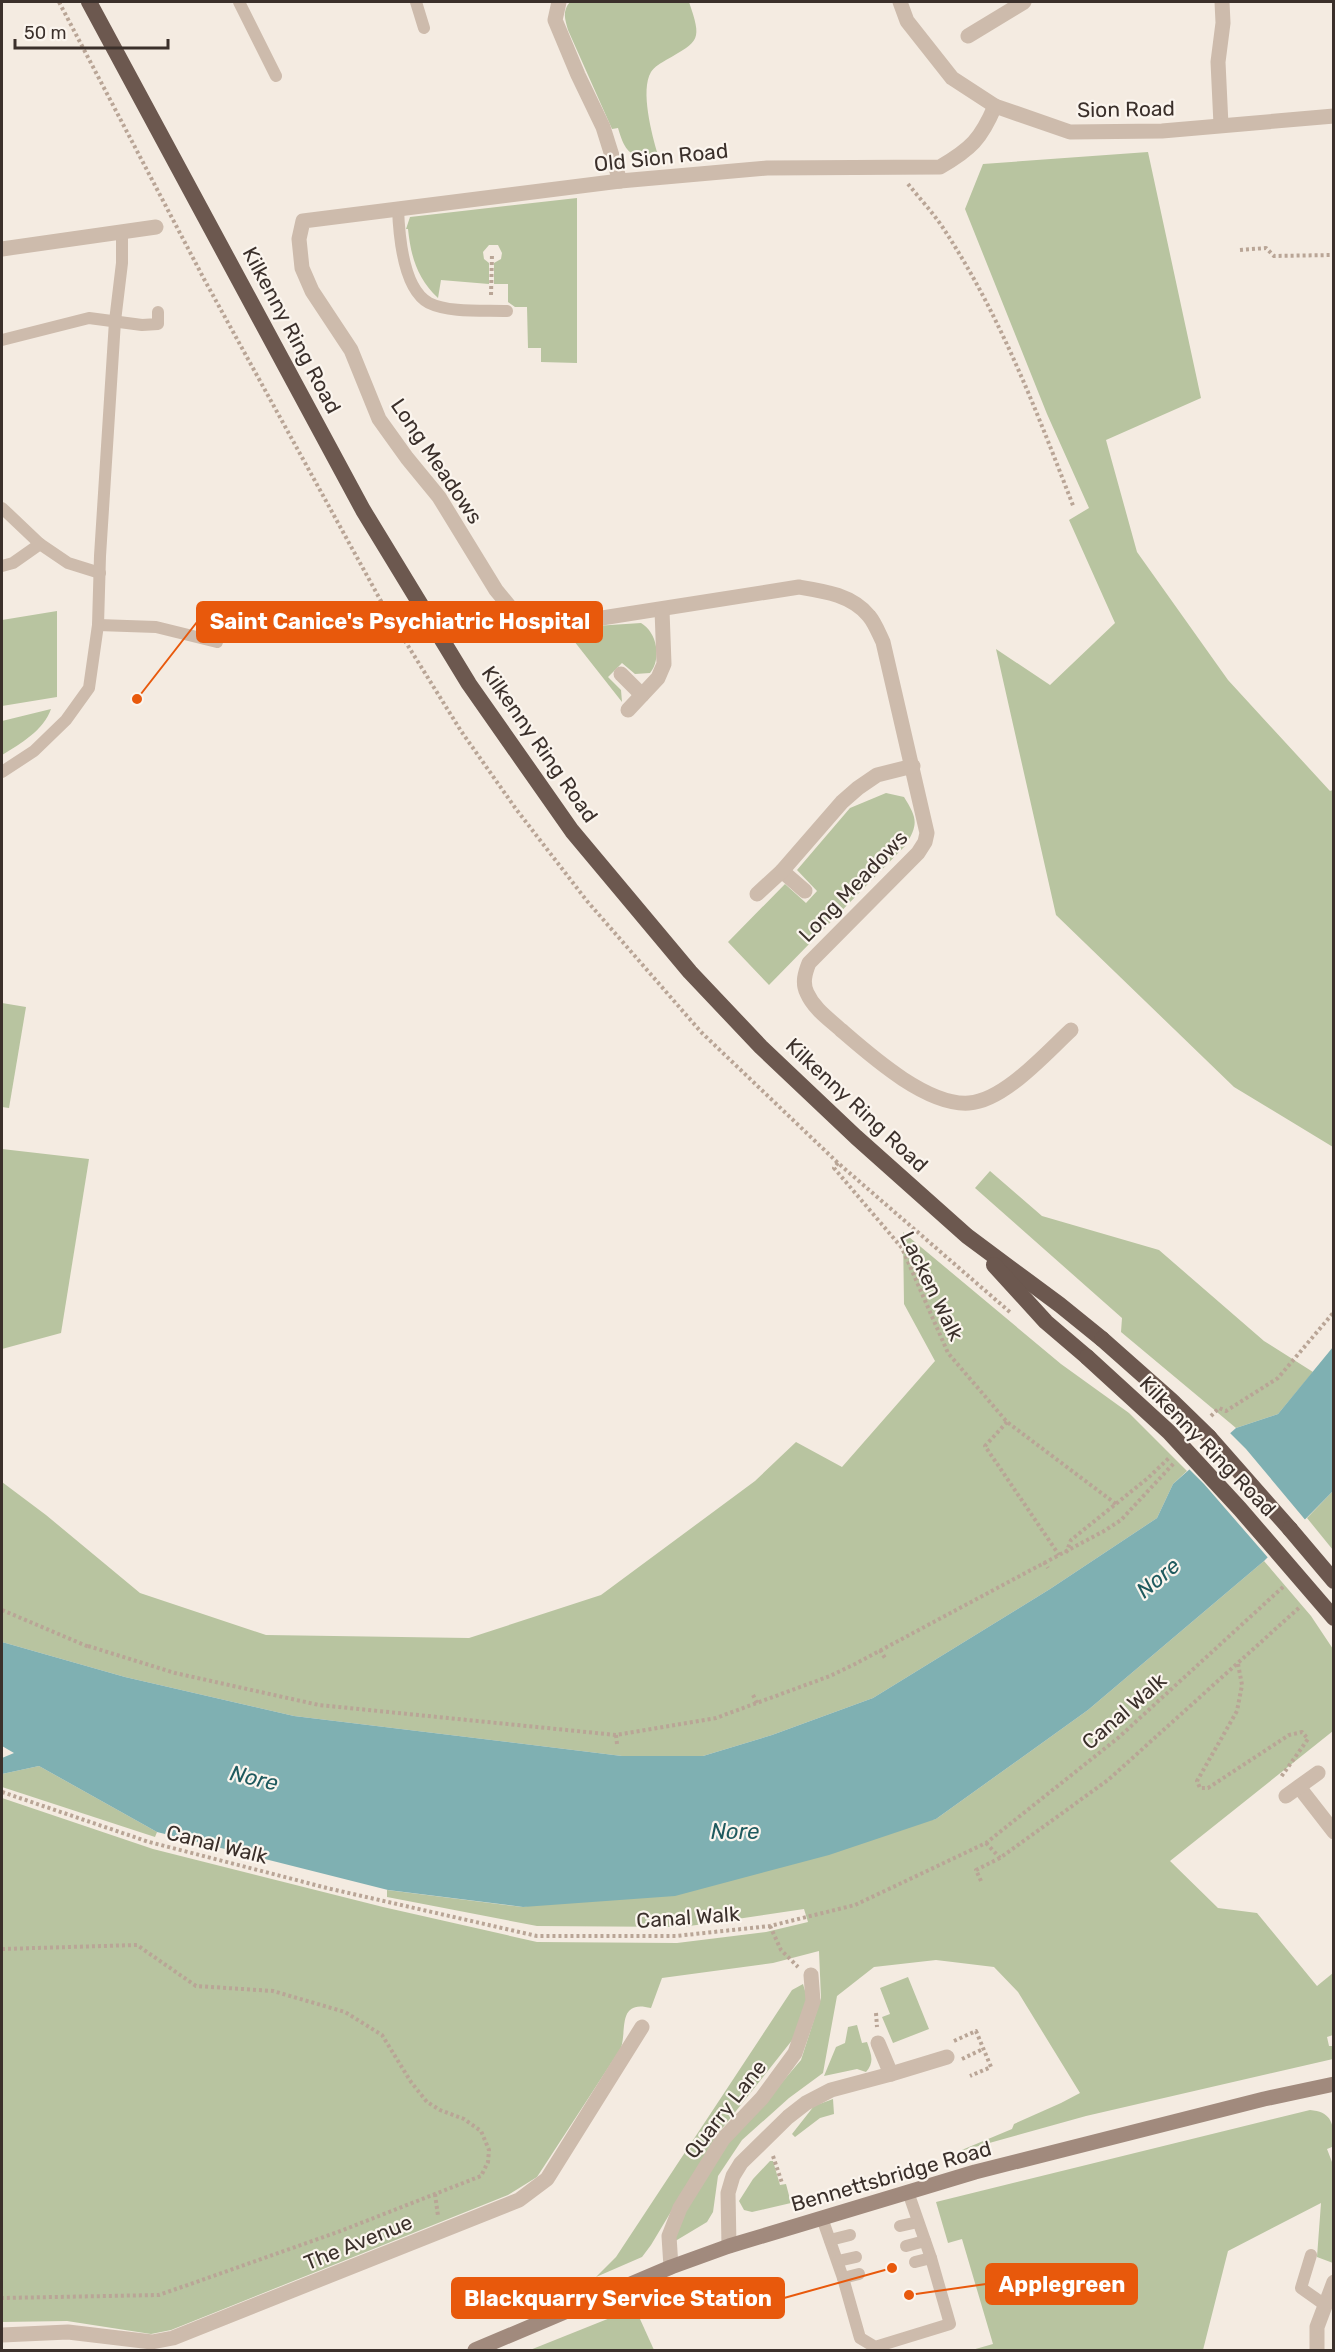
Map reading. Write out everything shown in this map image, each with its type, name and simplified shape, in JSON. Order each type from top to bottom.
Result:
[{"type":"highway","name":"Kilkenny Ring Road","points":[[89,2],[363,510],[469,684],[572,831],[690,972],[761,1047],[856,1137],[968,1236],[1060,1305],[1172,1401],[1209,1437],[1334,1581]]},
{"type":"highway","name":"Kilkenny Ring Road","points":[[968,1236],[1046,1322],[1169,1432],[1240,1509],[1334,1618]]},
{"type":"main road","name":"Bennettsbridge Road","points":[[474,2350],[671,2267],[729,2246],[975,2172],[1264,2099],[1334,2085]]},
{"type":"street","points":[[559,2],[555,21],[603,127],[620,181]]},
{"type":"street","name":"Sion Road","points":[[900,2],[907,21],[952,78],[995,106],[1070,132],[1162,130],[1334,116]]},
{"type":"street","points":[[968,36],[1024,2]]},
{"type":"street","points":[[1221,126],[1218,62],[1223,23],[1222,2]]},
{"type":"street","name":"Old Sion Road","points":[[303,220],[620,181],[783,167],[940,167],[963,154],[984,132],[995,106]]},
{"type":"street","name":"Long Meadows","points":[[303,220],[299,239],[302,268],[312,291],[351,350],[379,419],[439,497],[495,590],[527,621],[551,626],[799,587],[847,598],[869,616],[883,642],[925,817],[926,842],[918,853],[809,963],[804,977],[806,992],[816,1008],[868,1054],[905,1081],[947,1101],[969,1103],[989,1099],[1005,1089],[1071,1030]]},
{"type":"street","points":[[2,249],[156,227]]},
{"type":"street","points":[[628,710],[658,678],[664,664],[662,610]]},
{"type":"street","points":[[621,674],[642,695]]},
{"type":"street","points":[[757,894],[782,871],[842,802],[858,788],[877,776],[913,766]]},
{"type":"street","name":"Long Meadows","points":[[782,871],[805,891]]},
{"type":"street","points":[[1286,1796],[1318,1773]]},
{"type":"street","points":[[1299,1787],[1334,1832]]},
{"type":"street","name":"Quarry Lane","points":[[671,2267],[669,2236],[680,2208],[723,2139],[762,2098],[795,2053],[813,2001],[812,1975]]},
{"type":"street","name":"The Avenue","points":[[2,2335],[68,2332],[152,2342],[173,2338],[519,2200],[547,2179],[642,2027]]},
{"type":"street","points":[[878,2043],[891,2074]]},
{"type":"street","points":[[729,2246],[728,2193],[733,2176],[741,2163],[788,2117],[806,2103],[831,2090],[954,2058]]},
{"type":"street","points":[[1317,2350],[1317,2327],[1334,2282]]},
{"type":"lane","points":[[239,2],[276,76]]},
{"type":"lane","points":[[416,2],[424,28]]},
{"type":"lane","points":[[398,209],[399,243],[407,272],[426,302],[437,306],[469,310],[507,311]]},
{"type":"lane","points":[[2,772],[34,751],[66,720],[89,688],[98,625],[115,321],[123,263],[122,232]]},
{"type":"lane","points":[[2,340],[89,318],[142,325],[158,324],[158,312]]},
{"type":"lane","points":[[2,508],[40,544],[68,563],[100,573]]},
{"type":"lane","points":[[2,566],[13,563],[40,544]]},
{"type":"lane","points":[[98,625],[156,627],[217,642]]},
{"type":"lane","points":[[822,2218],[838,2261],[860,2338],[875,2347],[950,2324],[931,2258],[908,2192]]},
{"type":"lane","points":[[900,2226],[918,2222]]},
{"type":"lane","points":[[830,2240],[850,2235]]},
{"type":"lane","points":[[906,2246],[925,2241]]},
{"type":"lane","points":[[1311,2255],[1300,2288],[1325,2306]]},
{"type":"lane","points":[[838,2261],[856,2257]]},
{"type":"lane","points":[[915,2262],[931,2258]]},
{"type":"lane","points":[[843,2278],[859,2274]]},
{"type":"path","points":[[894,167],[946,232],[979,287],[1038,415],[1074,508]]},
{"type":"path","points":[[1240,250],[1266,248],[1274,256],[1334,255]]},
{"type":"path","points":[[492,254],[492,284]]},
{"type":"path","name":"Lacken Walk","points":[[1018,1319],[838,1163],[834,1168],[902,1248],[948,1353],[1007,1422],[1116,1504]]},
{"type":"path","points":[[1204,1423],[1219,1408],[1226,1411],[1278,1378],[1334,1312]]},
{"type":"path","points":[[1007,1422],[985,1446],[1059,1556]]},
{"type":"path","points":[[1066,1553],[1071,1540],[1148,1478],[1175,1452]]},
{"type":"path","points":[[2,1610],[96,1649],[175,1673],[319,1705],[616,1735],[716,1718],[830,1676],[943,1614],[1066,1553],[1121,1520],[1176,1460]]},
{"type":"path","points":[[1044,1562],[1048,1568]]},
{"type":"path","name":"Canal Walk","points":[[2,1792],[149,1842],[331,1889],[537,1936],[676,1936],[770,1926],[855,1905],[986,1843],[1118,1738],[1285,1586]]},
{"type":"path","points":[[981,1881],[976,1870],[1000,1858],[1108,1780],[1302,1606]]},
{"type":"path","points":[[879,1650],[885,1658]]},
{"type":"path","points":[[1238,1664],[1242,1685],[1237,1712],[1197,1780],[1200,1788],[1208,1788],[1289,1735],[1302,1732],[1308,1739],[1273,1788],[1276,1794],[1286,1796]]},
{"type":"path","points":[[753,1695],[757,1702]]},
{"type":"path","points":[[616,1735],[617,1744]]},
{"type":"path","points":[[986,1843],[1000,1858]]},
{"type":"path","points":[[770,1926],[781,1950]]},
{"type":"path","points":[[2,1949],[137,1945],[196,1986],[273,1990],[345,2012],[382,2035],[411,2082],[427,2102],[440,2110],[464,2119],[481,2131],[489,2150],[488,2162],[481,2176],[338,2232],[159,2295],[2,2298]]},
{"type":"path","points":[[953,2041],[976,2031],[991,2067],[970,2076]]},
{"type":"path","points":[[954,2058],[983,2049]]},
{"type":"path","points":[[774,2157],[782,2183]]},
{"type":"green space","points":[[570,2],[689,2],[696,24],[695,38],[686,48],[656,67],[648,80],[648,113],[658,155],[635,155],[623,143],[618,128],[612,129],[568,30],[565,12]]},
{"type":"green space","points":[[1148,152],[1201,398],[1106,440],[1137,552],[1228,680],[1330,791],[1333,790],[1333,1147],[1234,1087],[1056,915],[996,649],[1050,685],[1115,623],[1069,520],[1089,508],[1047,414],[965,209],[983,164]]},
{"type":"green space","points":[[577,198],[577,363],[541,362],[541,348],[528,348],[527,307],[515,307],[508,302],[508,284],[494,284],[494,263],[501,259],[502,253],[498,245],[489,245],[483,252],[484,259],[489,263],[489,284],[441,280],[438,298],[420,275],[411,249],[408,229],[406,229],[410,217]]},
{"type":"green space","points":[[57,611],[57,697],[2,706],[2,620]]},
{"type":"green space","points":[[641,623],[654,639],[656,661],[650,673],[635,674],[622,663],[608,677],[621,690],[622,702],[574,641],[576,638],[595,637],[595,626]]},
{"type":"green space","points":[[51,709],[48,717],[37,730],[2,755],[2,721]]},
{"type":"green space","points":[[886,793],[904,797],[912,810],[915,821],[913,832],[905,846],[769,985],[728,942],[785,884],[806,903],[817,891],[797,870],[850,808]]},
{"type":"green space","points":[[2,1003],[26,1007],[9,1108],[2,1107]]},
{"type":"green space","points":[[2,1149],[89,1159],[61,1333],[2,1349]]},
{"type":"green space","points":[[990,1171],[1042,1216],[1159,1250],[1264,1341],[1313,1372],[1278,1414],[1236,1428],[1121,1332],[1122,1318],[975,1188]]},
{"type":"green space","points":[[903,1232],[1061,1364],[1129,1413],[1187,1471],[1173,1484],[1157,1518],[1050,1589],[873,1698],[772,1735],[703,1756],[622,1756],[294,1716],[125,1677],[2,1642],[2,1482],[46,1515],[140,1593],[266,1635],[469,1638],[601,1595],[755,1481],[796,1442],[842,1467],[935,1361],[904,1304]]},
{"type":"green space","points":[[1333,1491],[1333,1550],[1307,1518]]},
{"type":"green space","points":[[1264,1561],[1311,1616],[1333,1649],[1333,1731],[1170,1861],[1218,1908],[1257,1913],[1317,1986],[1333,1973],[1333,2035],[1327,2037],[1329,2046],[1333,2046],[1333,2059],[1086,2116],[957,2152],[1012,2129],[1014,2124],[1080,2093],[1018,1992],[994,1967],[936,1960],[874,1967],[837,1996],[823,2073],[789,2098],[742,2140],[718,2176],[713,2212],[707,2222],[672,2243],[683,2210],[727,2139],[766,2101],[801,2060],[821,1998],[819,1951],[773,1963],[662,1978],[651,2008],[640,2006],[628,2012],[621,2048],[537,2177],[508,2195],[171,2330],[151,2334],[67,2321],[2,2322],[2,1798],[153,1849],[383,1907],[537,1942],[677,1943],[766,1932],[808,1922],[804,1909],[683,1927],[537,1926],[387,1897],[387,1890],[523,1907],[936,1819],[1088,1710]]},
{"type":"green space","points":[[39,1766],[157,1832],[155,1837],[2,1787],[2,1774]]},
{"type":"green space","points":[[908,1977],[929,2029],[893,2043],[882,2017],[890,2014],[880,1988]]},
{"type":"green space","points":[[803,1984],[808,2001],[797,2034],[717,2135],[651,2245],[642,2257],[596,2277],[616,2257],[792,1990]]},
{"type":"green space","points":[[857,2025],[862,2043],[867,2042],[870,2050],[869,2068],[866,2072],[857,2069],[824,2076],[836,2047],[845,2043],[848,2027]]},
{"type":"green space","points":[[833,2099],[834,2114],[820,2118],[795,2137],[792,2134],[814,2106]]},
{"type":"green space","points":[[1310,2110],[1324,2114],[1329,2118],[1333,2128],[1333,2149],[1332,2147],[1327,2149],[1333,2162],[1333,2263],[1317,2257],[1321,2203],[1228,2251],[1203,2350],[972,2350],[993,2344],[962,2239],[948,2243],[936,2202]]},
{"type":"green space","points":[[770,2161],[773,2161],[780,2185],[786,2184],[791,2203],[752,2212],[744,2210],[739,2201],[753,2179]]},
{"type":"green space","points":[[635,2308],[654,2350],[530,2350]]},
{"type":"water","name":"Nore","points":[[1333,1347],[1333,1491],[1264,1561],[1088,1710],[936,1819],[829,1855],[675,1896],[523,1907],[388,1890],[157,1832],[39,1766],[2,1774],[2,1758],[14,1753],[2,1746],[2,1642],[125,1677],[294,1716],[622,1756],[703,1756],[772,1735],[873,1698],[1050,1589],[1157,1518],[1173,1484],[1236,1428],[1278,1414]]},
{"type":"pier","points":[[1228,1431],[1307,1522],[1270,1560],[1187,1467]]},
{"type":"place","name":"Saint Canice's Psychiatric Hospital","points":[[137,699]]},
{"type":"place","name":"Blackquarry Service Station","points":[[892,2268]]},
{"type":"place","name":"Applegreen","points":[[909,2295]]}]
